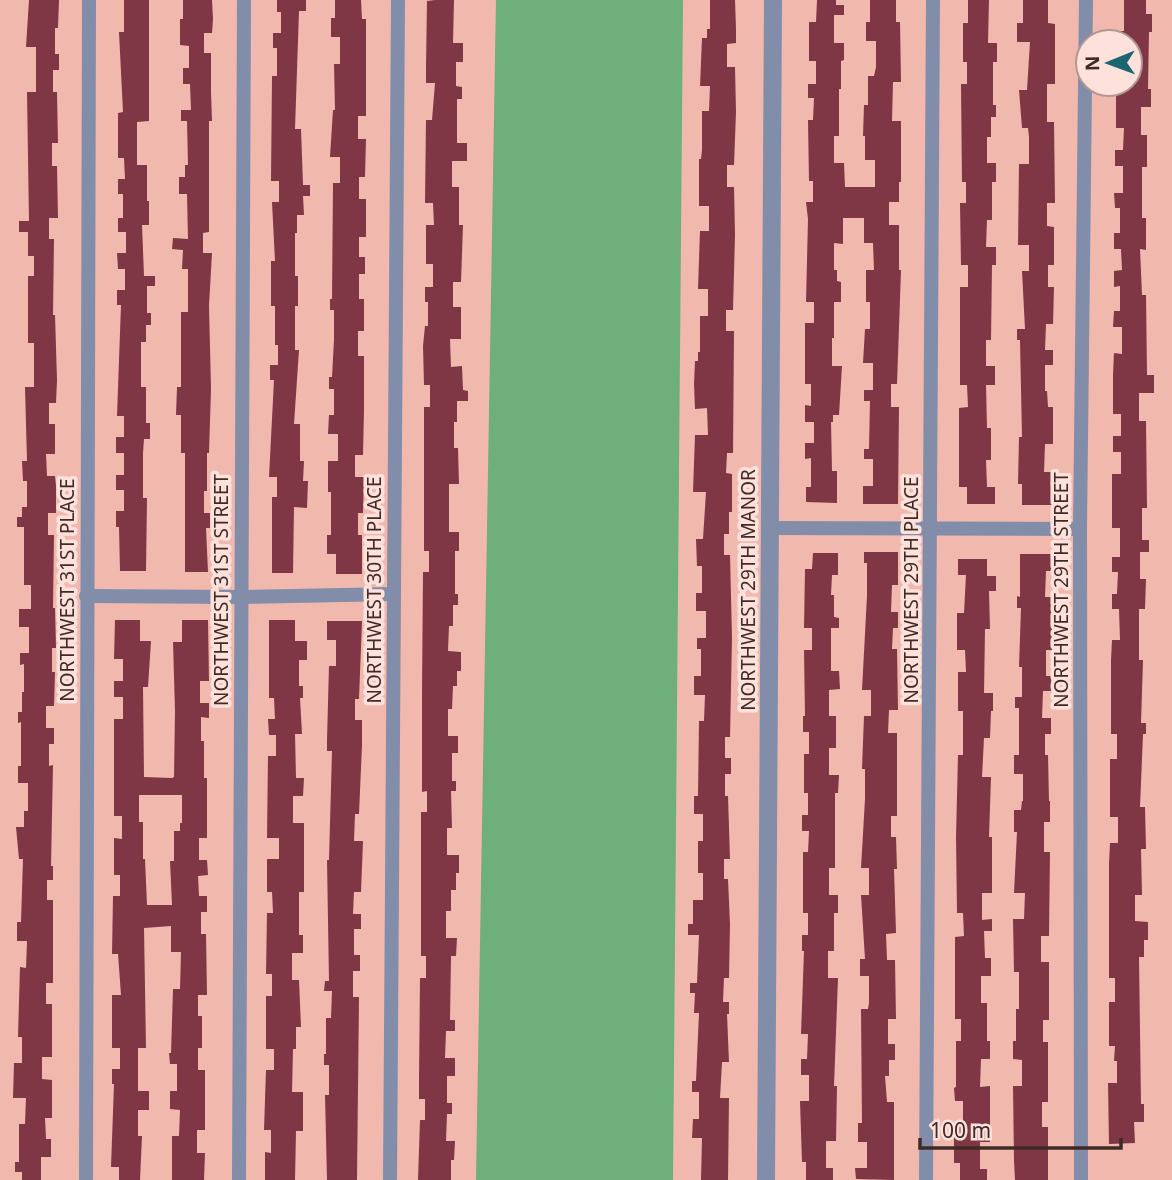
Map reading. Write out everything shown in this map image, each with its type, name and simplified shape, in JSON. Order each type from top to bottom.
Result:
[{"type":"street","name":"NORTHWEST 31ST PLACE","points":[[86,1180],[89,0]]},
{"type":"street","name":"NORTHWEST 31ST STREET","points":[[239,1180],[244,0]]},
{"type":"street","name":"NORTHWEST 30TH PLACE","points":[[390,1180],[398,0]]},
{"type":"street","name":"NORTHWEST 29TH MANOR","points":[[766,1180],[773,0]]},
{"type":"street","name":"NORTHWEST 29TH PLACE","points":[[926,1180],[933,0]]},
{"type":"street","name":"NORTHWEST 29TH STREET","points":[[1081,1180],[1080,529],[1086,0]]},
{"type":"street","points":[[769,528],[1080,529]]},
{"type":"street","points":[[86,596],[394,594]]},
{"type":"shaded area","points":[[496,0],[683,0],[673,1180],[476,1180]]},
{"type":"building","points":[[29,0],[59,0],[55,54],[59,54],[59,70],[53,70],[53,92],[57,92],[58,143],[52,143],[52,166],[57,166],[58,218],[49,218],[49,239],[54,239],[53,315],[57,380],[56,403],[49,403],[49,424],[55,424],[55,454],[46,454],[47,476],[55,476],[56,486],[56,513],[48,513],[48,535],[54,535],[54,706],[46,706],[46,728],[54,728],[54,744],[49,744],[49,766],[53,765],[53,880],[47,880],[47,900],[53,900],[53,983],[46,983],[46,1004],[52,1004],[52,1057],[42,1057],[42,1079],[52,1080],[52,1118],[45,1118],[46,1139],[51,1139],[51,1157],[41,1157],[41,1180],[22,1180],[22,1172],[15,1172],[15,1162],[19,1162],[19,1124],[25,1124],[26,1098],[13,1098],[14,1063],[22,1063],[22,1037],[18,1037],[20,967],[26,968],[27,941],[17,941],[17,922],[21,922],[23,859],[19,859],[16,827],[24,827],[24,811],[28,811],[28,783],[18,783],[18,766],[21,766],[21,722],[18,723],[18,712],[22,712],[24,692],[24,664],[20,665],[20,653],[29,653],[29,627],[19,627],[19,609],[31,609],[31,585],[24,585],[24,527],[17,527],[17,517],[22,517],[22,507],[27,507],[27,481],[23,481],[22,461],[27,461],[25,387],[34,387],[34,343],[28,343],[28,276],[34,276],[34,256],[28,256],[28,232],[19,232],[19,221],[29,221],[27,92],[36,92],[36,47],[26,47]]},
{"type":"building","points":[[124,0],[149,0],[149,121],[137,122],[137,165],[147,165],[149,201],[149,225],[142,225],[144,276],[155,276],[155,286],[147,286],[147,313],[151,313],[151,325],[146,325],[146,342],[141,342],[141,387],[146,387],[146,423],[150,423],[150,439],[144,439],[143,453],[143,498],[147,498],[146,571],[120,571],[119,527],[116,527],[116,511],[124,511],[124,490],[116,490],[116,475],[124,475],[124,453],[116,453],[116,437],[124,437],[124,416],[117,416],[121,305],[117,305],[117,290],[125,290],[125,269],[118,269],[117,253],[126,253],[126,232],[118,232],[118,218],[123,218],[123,194],[118,194],[118,179],[125,179],[124,158],[118,158],[118,113],[123,112],[119,32],[124,32]]},
{"type":"building","points":[[183,0],[212,0],[213,19],[212,33],[204,33],[204,53],[211,53],[212,121],[209,121],[209,232],[203,233],[203,253],[212,253],[209,306],[209,453],[207,491],[204,491],[204,513],[210,513],[210,528],[206,528],[208,572],[185,572],[185,453],[181,453],[181,415],[176,415],[177,387],[181,387],[181,312],[188,312],[188,269],[182,269],[183,250],[172,249],[173,238],[188,239],[187,194],[179,194],[179,177],[185,177],[185,165],[188,165],[187,121],[181,121],[181,110],[191,110],[190,84],[183,84],[183,68],[189,68],[189,46],[180,45]]},
{"type":"building","points":[[277,0],[306,0],[306,11],[299,11],[295,129],[301,129],[303,185],[310,185],[310,196],[303,196],[304,215],[297,215],[295,233],[298,306],[295,306],[295,350],[299,350],[294,424],[300,424],[300,461],[304,461],[303,481],[308,481],[307,508],[294,507],[293,573],[272,573],[272,497],[277,497],[277,477],[269,477],[274,380],[270,380],[270,365],[278,365],[275,306],[271,306],[271,261],[275,261],[272,202],[279,202],[279,181],[271,181],[272,76],[277,76],[277,48],[273,48],[273,33],[281,33],[281,12],[277,12]]},
{"type":"building","points":[[335,0],[361,0],[362,19],[366,19],[366,116],[358,116],[358,139],[366,139],[365,177],[359,177],[359,199],[366,199],[366,237],[359,237],[359,257],[365,257],[365,274],[359,274],[359,299],[364,299],[364,331],[358,331],[358,356],[364,356],[363,455],[355,455],[355,477],[364,477],[363,513],[358,513],[358,535],[362,535],[362,574],[336,574],[336,554],[327,554],[327,535],[331,535],[328,461],[338,461],[338,434],[328,434],[329,415],[334,415],[334,389],[329,389],[334,340],[334,310],[330,310],[333,183],[340,183],[340,157],[330,157],[335,110],[334,64],[340,64],[340,37],[331,37]]},
{"type":"building","points":[[454,0],[453,43],[463,43],[463,62],[456,62],[456,86],[462,87],[462,99],[457,99],[457,143],[467,143],[467,161],[452,161],[452,187],[459,187],[459,225],[463,225],[461,282],[453,282],[453,307],[461,307],[461,339],[450,339],[451,367],[462,366],[463,390],[468,391],[468,401],[457,401],[454,448],[458,448],[459,484],[449,484],[449,532],[459,532],[459,551],[455,551],[455,594],[458,594],[458,605],[453,605],[453,626],[449,626],[448,651],[461,652],[461,671],[457,671],[457,686],[453,686],[452,709],[448,709],[448,736],[458,736],[458,753],[452,753],[452,781],[456,781],[456,791],[451,791],[452,828],[447,828],[447,855],[459,855],[459,873],[456,873],[456,890],[451,890],[451,911],[446,911],[446,938],[457,938],[456,956],[451,956],[450,1020],[455,1020],[455,1031],[446,1031],[445,1058],[455,1058],[455,1076],[447,1076],[447,1103],[452,1103],[452,1114],[447,1114],[446,1141],[455,1141],[454,1160],[451,1160],[451,1180],[418,1180],[420,1120],[425,1120],[425,1099],[419,1099],[419,1082],[420,978],[426,978],[426,956],[421,956],[421,812],[427,812],[427,791],[422,792],[423,572],[429,572],[429,551],[424,551],[424,407],[430,407],[430,385],[424,385],[423,346],[425,326],[428,326],[425,287],[433,287],[433,264],[426,264],[426,225],[434,225],[433,203],[425,203],[426,120],[432,120],[435,83],[426,83],[426,67],[427,1]]},
{"type":"building","points":[[710,0],[735,0],[736,29],[736,43],[727,44],[727,67],[735,67],[736,112],[734,165],[727,165],[727,187],[734,187],[735,235],[733,310],[726,310],[726,331],[734,331],[733,453],[727,453],[726,473],[732,474],[732,512],[729,512],[729,534],[724,534],[724,555],[730,555],[732,638],[730,737],[725,737],[725,758],[731,758],[731,774],[725,774],[730,859],[724,859],[724,879],[728,879],[730,924],[729,978],[724,978],[723,1002],[729,1002],[729,1062],[722,1062],[720,1098],[729,1098],[728,1180],[701,1180],[702,1138],[692,1138],[693,1119],[699,1119],[699,1092],[692,1092],[692,1081],[696,1081],[699,1013],[694,1013],[695,993],[690,993],[690,983],[697,983],[699,935],[688,935],[688,924],[693,924],[693,900],[703,900],[703,873],[698,873],[698,841],[703,841],[703,814],[694,814],[694,796],[698,796],[699,721],[704,721],[705,695],[694,695],[694,676],[701,676],[701,649],[697,649],[697,638],[706,638],[706,611],[696,611],[696,593],[702,593],[702,566],[697,566],[696,539],[703,539],[706,492],[693,492],[695,435],[708,435],[707,408],[695,409],[694,384],[695,361],[698,361],[700,352],[700,316],[708,316],[708,289],[698,289],[700,231],[709,231],[709,206],[699,206],[699,159],[702,150],[702,111],[709,111],[710,86],[700,86],[702,38],[707,38],[707,29],[710,29]]},
{"type":"building","points":[[817,0],[836,0],[836,5],[844,5],[844,15],[834,15],[834,43],[844,43],[844,60],[841,61],[839,136],[834,136],[834,163],[844,163],[845,187],[875,187],[875,160],[865,160],[863,136],[864,105],[868,105],[868,76],[874,76],[876,67],[876,41],[866,41],[866,22],[870,22],[870,0],[896,0],[896,22],[900,22],[901,82],[893,82],[892,121],[901,121],[901,182],[899,202],[889,202],[889,225],[899,225],[901,270],[897,384],[891,384],[891,407],[899,407],[898,504],[863,504],[863,486],[873,486],[873,459],[864,459],[864,449],[869,449],[870,401],[864,401],[864,390],[873,390],[873,363],[863,363],[865,329],[870,329],[870,302],[866,302],[866,270],[874,270],[873,243],[864,243],[864,218],[843,218],[843,244],[834,243],[834,270],[837,270],[837,281],[841,282],[841,302],[834,302],[832,366],[842,366],[839,415],[833,415],[831,422],[832,471],[837,471],[837,503],[806,502],[806,487],[811,487],[811,458],[805,459],[805,443],[814,443],[814,422],[805,422],[805,405],[811,406],[811,384],[805,384],[805,323],[814,323],[814,302],[806,302],[806,202],[813,202],[813,181],[809,181],[808,120],[813,120],[814,98],[808,98],[808,84],[816,84],[816,61],[809,61],[809,22],[816,22]]},
{"type":"building","points":[[968,0],[989,0],[988,43],[997,43],[997,62],[993,62],[993,105],[996,105],[996,117],[991,117],[991,137],[987,137],[987,163],[996,163],[996,182],[992,182],[992,220],[987,220],[986,247],[996,247],[996,265],[992,265],[991,340],[986,340],[986,366],[995,366],[995,385],[986,385],[987,428],[991,428],[991,460],[986,460],[987,487],[995,487],[995,504],[967,504],[967,487],[959,487],[959,408],[968,407],[967,385],[960,385],[960,287],[968,287],[968,265],[961,265],[960,203],[966,203],[966,182],[962,182],[961,84],[967,84],[967,62],[963,62],[963,23],[968,23]]},
{"type":"building","points":[[1023,0],[1048,0],[1048,23],[1055,24],[1055,84],[1047,84],[1047,122],[1054,122],[1055,203],[1047,203],[1047,226],[1054,227],[1054,265],[1048,265],[1048,287],[1054,287],[1053,324],[1046,324],[1045,350],[1053,350],[1053,365],[1045,365],[1045,391],[1048,407],[1053,407],[1053,444],[1045,444],[1044,472],[1053,472],[1053,505],[1022,505],[1022,484],[1018,484],[1019,437],[1022,437],[1020,340],[1017,340],[1017,329],[1025,329],[1022,271],[1029,271],[1029,245],[1018,245],[1019,164],[1029,164],[1028,128],[1022,128],[1019,90],[1027,90],[1030,42],[1017,42],[1017,23],[1023,23]]},
{"type":"building","points":[[1124,0],[1146,0],[1146,14],[1152,14],[1148,89],[1151,89],[1151,107],[1141,107],[1141,135],[1147,135],[1147,167],[1142,167],[1142,218],[1146,218],[1146,250],[1140,249],[1142,295],[1146,295],[1147,375],[1154,375],[1154,393],[1139,393],[1139,421],[1146,421],[1147,508],[1142,508],[1142,540],[1149,540],[1149,552],[1140,552],[1140,579],[1146,579],[1145,609],[1139,609],[1139,660],[1143,660],[1141,723],[1146,723],[1146,734],[1143,734],[1140,807],[1145,807],[1146,849],[1141,849],[1142,895],[1135,895],[1135,921],[1148,922],[1148,940],[1144,940],[1144,957],[1139,957],[1141,1104],[1144,1104],[1144,1122],[1134,1122],[1135,1143],[1109,1144],[1108,1083],[1117,1083],[1117,1061],[1114,1061],[1115,1046],[1109,1046],[1109,1002],[1115,1002],[1115,978],[1109,978],[1109,864],[1110,843],[1118,843],[1118,817],[1110,817],[1110,759],[1117,759],[1117,734],[1111,734],[1111,660],[1112,640],[1120,640],[1119,609],[1112,609],[1112,594],[1117,594],[1118,572],[1112,572],[1112,557],[1120,557],[1120,528],[1112,528],[1112,474],[1121,474],[1121,452],[1113,452],[1113,436],[1121,436],[1121,414],[1113,414],[1113,375],[1114,353],[1122,354],[1122,327],[1113,327],[1114,311],[1120,311],[1120,286],[1114,287],[1114,271],[1122,270],[1121,249],[1114,249],[1114,233],[1120,233],[1120,208],[1115,208],[1114,193],[1123,193],[1123,166],[1115,166],[1115,150],[1123,150],[1124,128],[1116,128],[1116,98],[1144,98],[1144,28],[1124,28]]},
{"type":"building","points":[[864,552],[898,552],[898,585],[892,585],[891,612],[898,612],[898,628],[893,628],[892,649],[897,649],[898,710],[889,710],[888,733],[897,733],[897,816],[891,816],[891,837],[896,837],[896,933],[886,934],[887,960],[895,960],[896,1019],[888,1019],[888,1044],[895,1044],[895,1060],[889,1060],[889,1076],[885,1076],[887,1102],[894,1102],[894,1180],[856,1179],[855,1168],[867,1168],[867,1142],[858,1142],[858,1123],[862,1123],[861,1009],[868,1009],[869,1003],[869,976],[860,976],[860,959],[865,959],[861,895],[869,895],[869,868],[861,868],[865,799],[865,769],[862,769],[864,716],[871,716],[871,690],[862,690],[867,596],[867,563],[864,563]]},
{"type":"building","points":[[813,553],[838,553],[838,575],[832,575],[831,595],[834,595],[834,617],[839,618],[839,628],[831,628],[831,671],[839,671],[840,689],[829,690],[829,716],[836,716],[836,748],[829,748],[829,775],[839,775],[838,793],[835,793],[835,868],[829,868],[829,895],[838,895],[838,913],[834,913],[834,951],[828,951],[828,978],[838,978],[834,1086],[837,1086],[836,1141],[826,1141],[826,1168],[833,1168],[833,1180],[806,1180],[806,1162],[802,1162],[800,1101],[809,1101],[809,1075],[801,1075],[801,1059],[807,1059],[808,1034],[801,1034],[804,951],[802,935],[808,935],[808,913],[803,913],[803,852],[808,852],[809,831],[802,831],[802,815],[808,815],[808,793],[804,793],[804,754],[809,754],[809,732],[803,732],[804,650],[812,650],[812,628],[804,628],[805,569],[812,569]]},
{"type":"building","points":[[1020,554],[1051,554],[1051,571],[1046,571],[1045,597],[1052,597],[1052,650],[1046,650],[1046,676],[1051,676],[1051,691],[1043,691],[1042,718],[1051,718],[1051,734],[1045,734],[1050,822],[1044,822],[1044,852],[1050,852],[1049,936],[1041,936],[1041,962],[1049,962],[1049,1020],[1043,1020],[1043,1042],[1048,1042],[1048,1102],[1042,1102],[1042,1127],[1048,1127],[1048,1180],[1015,1180],[1014,1161],[1013,1086],[1022,1086],[1022,1060],[1013,1059],[1016,1009],[1019,1009],[1019,972],[1014,972],[1013,919],[1024,919],[1025,893],[1014,893],[1017,832],[1014,832],[1014,810],[1021,810],[1023,801],[1023,774],[1014,774],[1014,755],[1019,755],[1019,708],[1015,708],[1015,697],[1022,697],[1022,667],[1019,667],[1021,608],[1017,608],[1017,596],[1020,597]]},
{"type":"building","points":[[958,559],[987,559],[987,576],[996,576],[996,591],[989,591],[990,629],[985,629],[984,693],[993,693],[993,711],[990,738],[984,738],[982,777],[991,777],[989,837],[992,837],[992,893],[982,893],[982,920],[992,919],[992,931],[984,931],[985,958],[991,958],[991,976],[981,976],[981,1003],[987,1003],[987,1041],[990,1041],[990,1059],[981,1059],[980,1087],[990,1086],[990,1142],[980,1142],[980,1169],[987,1169],[987,1180],[960,1180],[960,1163],[954,1163],[954,1124],[963,1124],[963,1101],[955,1101],[954,1088],[956,1041],[961,1041],[961,1019],[955,1019],[955,937],[964,936],[963,913],[957,913],[956,837],[958,755],[963,755],[963,711],[958,711],[958,672],[966,672],[965,650],[957,650],[957,613],[964,613],[966,575],[958,575]]},
{"type":"building","points":[[115,620],[140,620],[140,641],[151,641],[148,687],[143,687],[144,777],[172,778],[175,711],[173,642],[182,642],[182,620],[208,620],[209,681],[200,681],[200,703],[209,703],[209,718],[201,717],[204,778],[207,778],[207,838],[199,838],[199,860],[207,860],[208,875],[198,876],[199,896],[207,896],[207,912],[201,912],[201,934],[206,934],[207,995],[198,995],[198,1016],[202,1016],[202,1048],[198,1048],[198,1070],[205,1070],[205,1130],[197,1130],[197,1153],[205,1153],[204,1180],[172,1180],[172,1136],[179,1136],[180,1110],[170,1109],[170,1091],[177,1091],[177,1064],[170,1064],[169,1053],[173,989],[180,989],[181,952],[171,952],[171,926],[144,928],[146,1048],[138,1048],[138,1091],[149,1091],[149,1110],[138,1110],[138,1136],[142,1136],[140,1180],[119,1180],[119,1167],[111,1167],[114,1084],[112,1069],[120,1069],[120,1048],[112,1048],[112,995],[121,995],[118,954],[112,954],[113,896],[120,896],[120,875],[114,875],[114,838],[122,839],[122,816],[114,816],[114,719],[123,719],[123,697],[114,697],[114,681],[123,681],[123,659],[114,659]],"holes":[[[139,795],[182,795],[182,823],[180,831],[174,831],[174,861],[170,861],[172,905],[147,905]]]},
{"type":"building","points":[[269,620],[295,620],[295,641],[307,641],[307,660],[299,660],[299,686],[303,686],[303,698],[300,698],[302,734],[295,734],[296,778],[304,778],[303,796],[293,796],[293,823],[304,823],[304,892],[299,892],[299,935],[303,935],[303,953],[292,953],[292,980],[299,980],[301,1027],[296,1027],[292,1092],[303,1092],[303,1131],[296,1131],[295,1180],[265,1180],[265,1152],[271,1153],[271,1130],[264,1130],[266,1070],[274,1070],[274,1049],[266,1049],[266,996],[272,996],[272,974],[266,974],[267,913],[273,913],[272,892],[267,892],[267,859],[279,859],[279,838],[267,838],[268,756],[276,756],[276,735],[269,735],[268,719],[275,719],[274,698],[269,698]]},
{"type":"building","points":[[327,621],[362,621],[359,699],[355,699],[355,720],[362,720],[362,745],[359,814],[355,814],[354,841],[363,841],[361,892],[354,892],[353,914],[361,914],[361,929],[354,929],[354,955],[360,955],[360,971],[353,971],[353,997],[359,997],[357,1180],[327,1180],[325,1095],[329,1095],[329,1065],[324,1065],[324,1054],[326,1018],[331,1018],[332,991],[324,991],[325,981],[329,981],[327,860],[332,751],[327,751],[327,740],[329,666],[336,666],[336,640],[327,640]]}]
